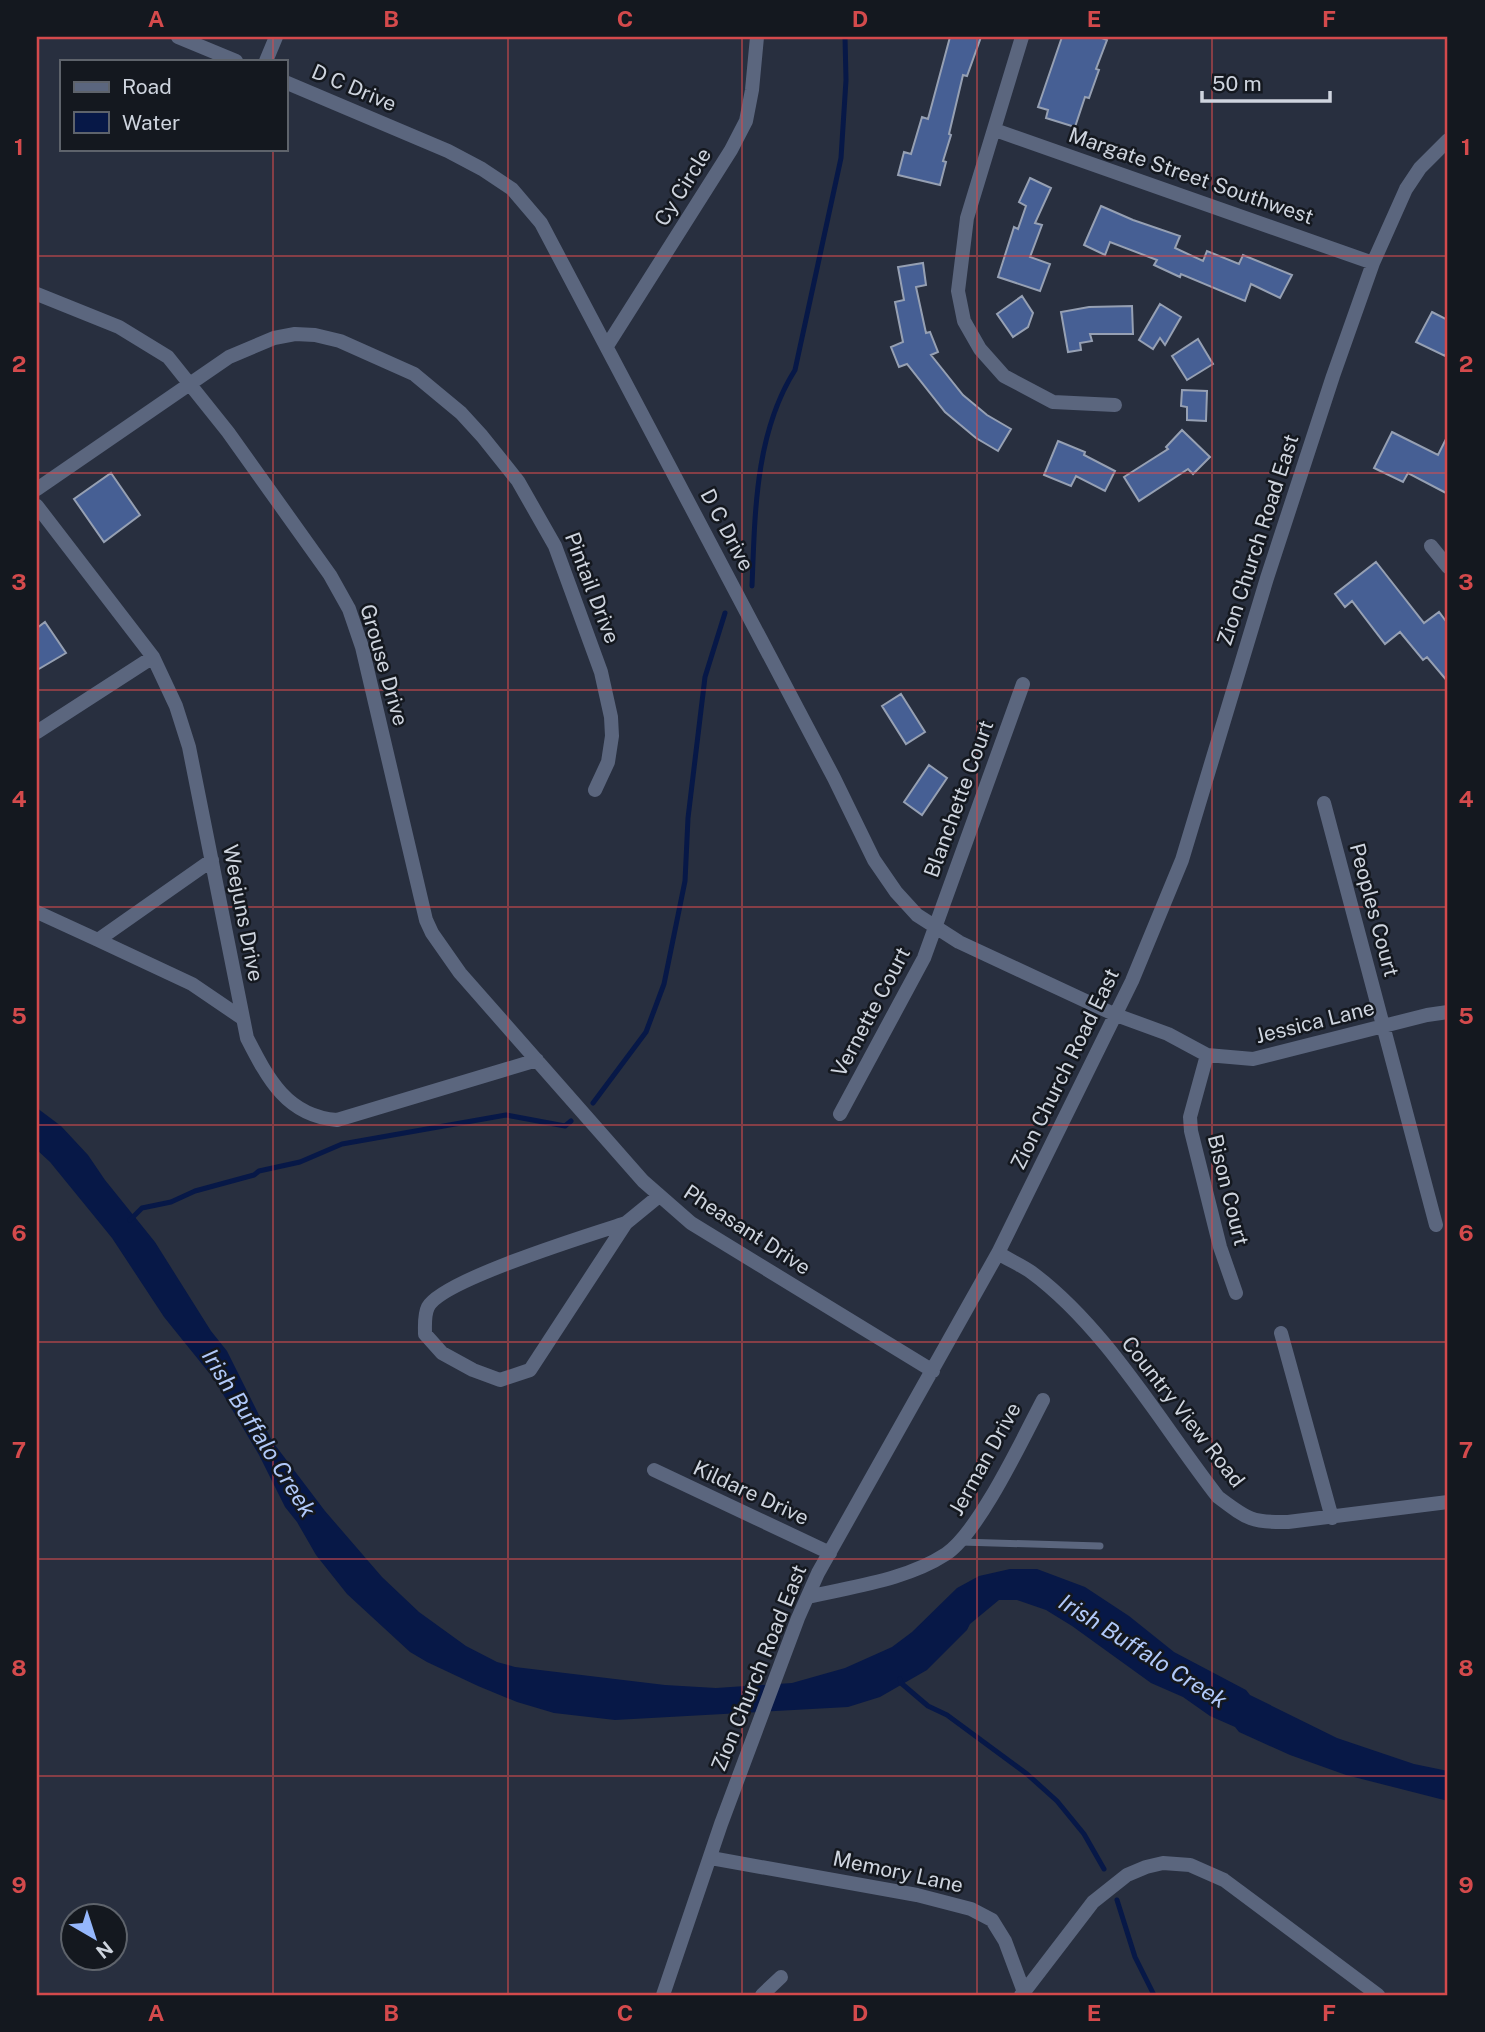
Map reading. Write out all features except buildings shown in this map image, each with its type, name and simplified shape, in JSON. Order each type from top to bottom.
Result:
[{"type":"street","points":[[178,37],[234,60]]},
{"type":"street","points":[[266,60],[276,37]]},
{"type":"street","name":"Cy Circle","points":[[607,346],[731,150],[746,121],[757,37]]},
{"type":"street","points":[[1022,37],[967,218],[958,291],[964,321],[980,349],[1004,376],[1053,402],[1115,405]]},
{"type":"street","name":"D C Drive","points":[[287,83],[448,150],[512,189],[551,238],[834,778],[874,860],[896,892],[917,915],[959,942],[1116,1014]]},
{"type":"street","name":"Margate Street Southwest","points":[[995,130],[1373,263]]},
{"type":"street","name":"Zion Church Road East","points":[[663,1995],[721,1824],[798,1618],[830,1553],[998,1253],[1116,1014],[1182,860],[1267,578],[1373,263],[1406,188],[1420,168],[1448,140]]},
{"type":"street","name":"Grouse Drive","points":[[37,294],[119,327],[168,356],[330,575],[349,609],[362,647],[426,920],[460,973],[537,1060]]},
{"type":"street","name":"Pintail Drive","points":[[37,489],[229,356],[250,346],[295,334],[315,335],[340,341],[414,374],[461,413],[482,436],[518,481],[555,546],[601,672],[611,717],[612,736],[608,762],[595,790]]},
{"type":"street","name":"Weejuns Drive","points":[[37,506],[153,657],[176,706],[189,747],[247,1038],[265,1072],[286,1099],[302,1111],[320,1118],[337,1120],[537,1060]]},
{"type":"street","points":[[1431,546],[1448,567]]},
{"type":"street","points":[[37,733],[153,657]]},
{"type":"street","name":"Blanchette Court","points":[[936,928],[1023,684]]},
{"type":"street","name":"Peoples Court","points":[[1324,803],[1436,1225]]},
{"type":"street","points":[[98,940],[212,860]]},
{"type":"street","points":[[37,912],[192,985],[242,1018]]},
{"type":"street","name":"Vernette Court","points":[[840,1114],[906,994],[936,928]]},
{"type":"street","name":"Jessica Lane","points":[[1116,1014],[1168,1034],[1207,1055],[1253,1059],[1448,1012]]},
{"type":"street","name":"Bison Court","points":[[1207,1055],[1190,1117],[1191,1131],[1220,1247],[1236,1293]]},
{"type":"street","name":"Pheasant Drive","points":[[537,1060],[643,1181],[691,1223],[933,1371]]},
{"type":"street","points":[[626,1223],[530,1253],[447,1292],[429,1305],[425,1318],[425,1334],[442,1353],[473,1370],[500,1380],[530,1370],[626,1223],[659,1196]]},
{"type":"street","name":"Country View Road","points":[[998,1253],[1051,1288],[1088,1325],[1218,1497],[1246,1518],[1263,1522],[1332,1518],[1448,1502]]},
{"type":"street","points":[[1281,1333],[1332,1518]]},
{"type":"street","name":"Jerman Drive","points":[[808,1597],[886,1579],[922,1567],[949,1553],[968,1533],[1043,1400]]},
{"type":"street","name":"Kildare Drive","points":[[654,1470],[830,1553]]},
{"type":"street","name":"Memory Lane","points":[[711,1858],[917,1895],[971,1909],[992,1920],[1005,1941],[1022,1993]]},
{"type":"street","points":[[1022,1993],[1093,1902],[1127,1875],[1163,1863],[1190,1866],[1224,1880],[1378,1995]]},
{"type":"street","points":[[762,1995],[781,1977]]},
{"type":"lane","points":[[959,1542],[1100,1546]]},
{"type":"water","name":"Irish Buffalo Creek","points":[[37,1108],[61,1126],[88,1155],[155,1242],[211,1331],[227,1351],[272,1441],[325,1511],[382,1577],[419,1612],[466,1646],[497,1662],[515,1667],[665,1685],[716,1688],[792,1683],[845,1668],[892,1647],[912,1632],[957,1588],[979,1576],[1010,1569],[1037,1569],[1085,1587],[1129,1616],[1174,1652],[1246,1690],[1250,1695],[1337,1738],[1414,1764],[1448,1771],[1448,1801],[1346,1775],[1290,1755],[1239,1732],[1235,1727],[1210,1716],[1183,1697],[1151,1683],[1046,1610],[1017,1600],[999,1600],[970,1624],[927,1670],[880,1697],[848,1707],[615,1720],[554,1713],[517,1702],[427,1662],[410,1652],[347,1594],[316,1555],[285,1507],[259,1455],[214,1379],[164,1317],[112,1238],[50,1162],[37,1150]]},
{"type":"waterway","points":[[752,586],[756,502],[765,447],[782,394],[795,370],[841,158],[846,80],[845,37]]},
{"type":"waterway","points":[[593,1103],[646,1032],[664,984],[685,881],[688,818],[705,677],[725,613]]},
{"type":"waterway","points":[[130,1220],[142,1208],[171,1202],[195,1191],[254,1175],[259,1171],[300,1162],[342,1144],[506,1115],[565,1126],[571,1121]]},
{"type":"waterway","points":[[900,1679],[901,1683],[928,1706],[947,1715],[1027,1774],[1057,1801],[1084,1834],[1104,1869]]},
{"type":"waterway","points":[[1117,1900],[1135,1957],[1154,1995]]}]
